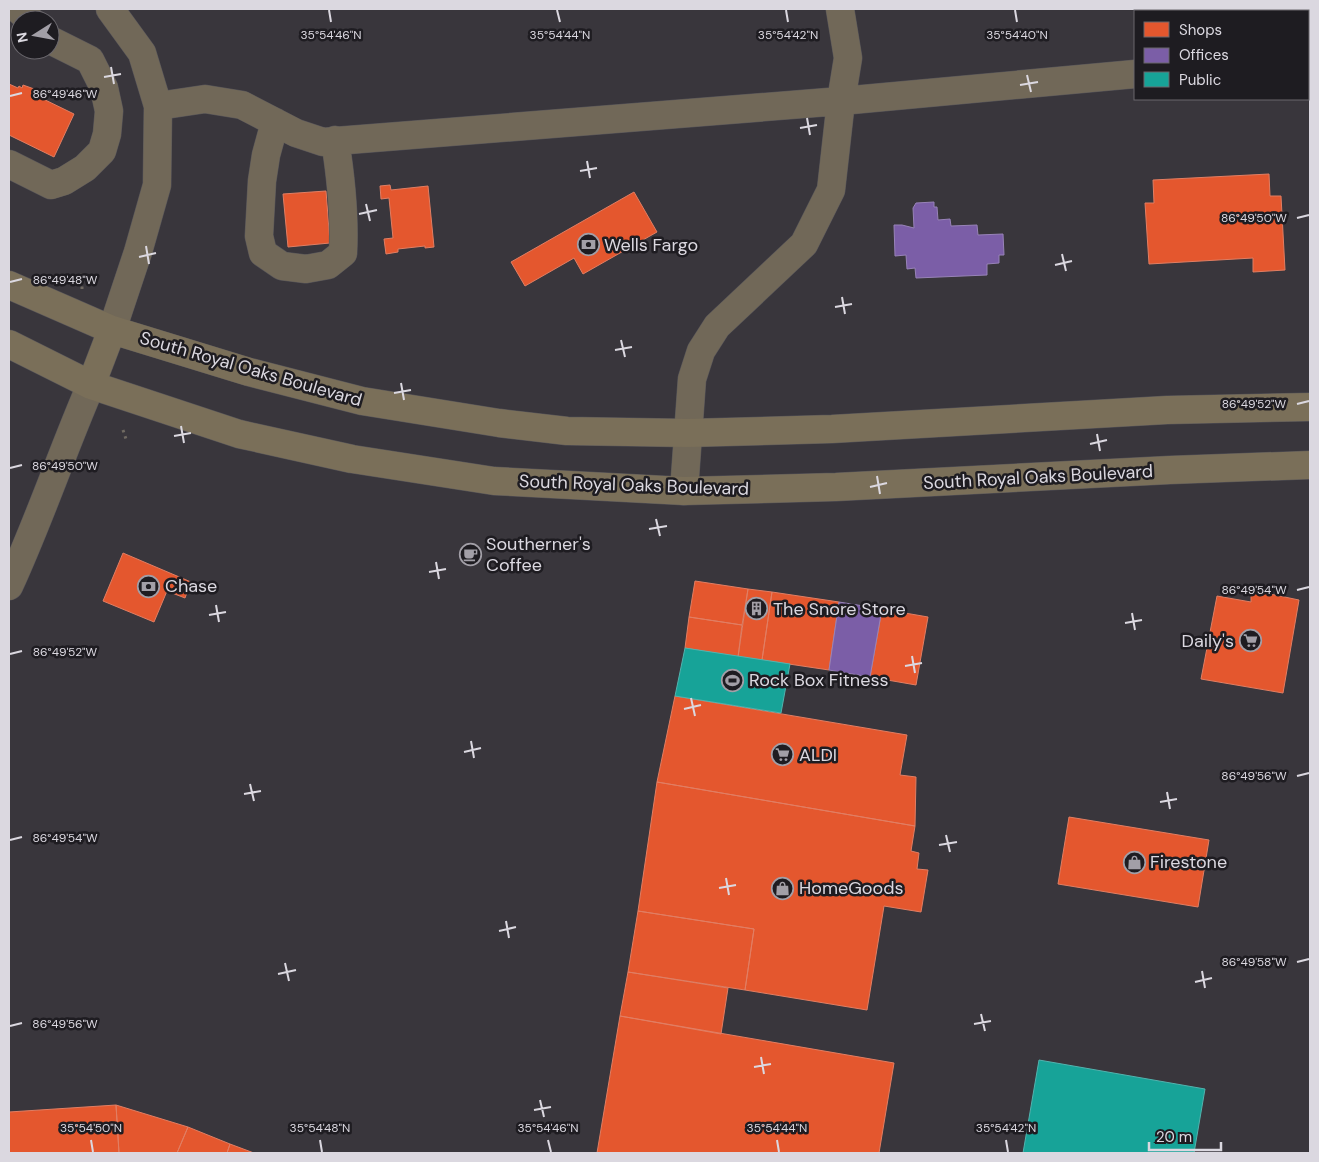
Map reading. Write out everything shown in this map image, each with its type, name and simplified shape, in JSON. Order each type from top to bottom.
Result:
[{"type":"main road","name":"South Royal Oaks Boulevard","points":[[9,285],[112,330],[249,372],[371,402],[498,423],[567,431],[688,434],[832,429],[1167,410],[1310,407]]},
{"type":"main road","points":[[91,386],[112,330]]},
{"type":"main road","name":"South Royal Oaks Boulevard","points":[[9,344],[91,386],[239,434],[352,459],[494,481],[684,491],[836,487],[1310,465]]},
{"type":"street","points":[[110,9],[142,53],[158,106],[157,184],[138,252],[112,330]]},
{"type":"street","points":[[684,491],[692,380],[701,351],[717,326],[804,244],[831,190],[848,58],[840,9]]},
{"type":"street","points":[[9,164],[50,185],[64,182],[85,168],[102,151],[109,111],[104,88],[90,60],[60,45]]},
{"type":"street","points":[[158,106],[205,99],[242,105],[296,133],[323,142],[841,101],[1134,74]]},
{"type":"street","points":[[274,122],[263,172],[258,236],[263,253],[282,266],[306,269],[328,265],[343,253],[344,227],[335,140]]},
{"type":"street","points":[[9,586],[22,559],[91,386]]},
{"type":"path","points":[[82,273],[82,292]]},
{"type":"path","points":[[123,430],[126,439]]},
{"type":"building: Shops","points":[[9,84],[18,88],[19,86],[22,88],[23,85],[37,90],[35,95],[74,114],[54,157],[9,135]]},
{"type":"building: Shops","points":[[1269,174],[1270,196],[1281,196],[1285,270],[1253,272],[1253,258],[1149,264],[1145,203],[1154,203],[1153,180]]},
{"type":"building: Shops","points":[[390,185],[391,190],[428,186],[434,247],[398,249],[398,252],[386,254],[384,239],[393,238],[389,198],[381,199],[380,186]]},
{"type":"building: Shops","points":[[326,191],[330,243],[288,247],[283,194]]},
{"type":"building: Shops","name":"Wells Fargo","points":[[634,192],[657,232],[583,274],[574,258],[525,286],[511,262]]},
{"type":"building: Shops","name":"Chase","points":[[123,553],[191,582],[185,598],[167,591],[154,622],[103,601]]},
{"type":"building: Shops","points":[[695,581],[748,589],[742,625],[689,617]]},
{"type":"building: Shops","name":"The Snore Store","points":[[748,589],[772,592],[762,660],[738,657]]},
{"type":"building: Shops","name":"Daily's","points":[[1251,590],[1299,600],[1283,693],[1201,679],[1217,596],[1251,602]]},
{"type":"building: Shops","points":[[772,592],[839,602],[829,670],[762,660]]},
{"type":"building: Shops","points":[[882,609],[928,617],[916,685],[870,677]]},
{"type":"building: Shops","points":[[689,617],[742,625],[738,657],[685,648]]},
{"type":"building: Shops","name":"ALDI","points":[[675,696],[907,735],[900,775],[916,777],[915,826],[657,782]]},
{"type":"building: Shops","name":"HomeGoods","points":[[657,782],[915,826],[911,851],[919,853],[917,869],[928,870],[921,912],[884,906],[867,1010],[745,990],[754,929],[638,911]]},
{"type":"building: Shops","name":"Firestone","points":[[1069,817],[1209,840],[1198,907],[1058,884]]},
{"type":"building: Shops","points":[[638,911],[754,929],[745,990],[628,972]]},
{"type":"building: Shops","points":[[628,972],[728,988],[721,1034],[620,1016]]},
{"type":"building: Shops","points":[[620,1016],[894,1063],[879,1153],[597,1153]]},
{"type":"building: Shops","points":[[116,1105],[188,1127],[177,1153],[119,1153]]},
{"type":"building: Shops","points":[[116,1105],[119,1153],[9,1153],[9,1112]]},
{"type":"building: Shops","points":[[188,1127],[230,1144],[227,1153],[177,1153]]},
{"type":"building: Shops","points":[[230,1144],[254,1153],[227,1153]]},
{"type":"building: Offices","points":[[934,202],[934,207],[937,207],[938,220],[950,219],[951,226],[977,225],[978,235],[1003,234],[1004,255],[999,255],[999,263],[987,264],[987,275],[916,278],[915,268],[907,269],[906,255],[895,256],[894,225],[914,228],[913,208],[916,203]]},
{"type":"building: Offices","points":[[839,602],[882,609],[870,677],[829,670]]},
{"type":"building: Public","name":"Rock Box Fitness","points":[[685,648],[790,664],[781,713],[675,696]]},
{"type":"building: Public","points":[[1039,1060],[1205,1089],[1194,1153],[1023,1153]]},
{"type":"place","name":"Wells Fargo","points":[[588,245]]},
{"type":"place","name":"Southerner's Coffee","points":[[470,554]]},
{"type":"place","name":"Chase","points":[[149,586]]},
{"type":"place","name":"The Snore Store","points":[[757,609]]},
{"type":"place","name":"Daily's","points":[[1250,641]]},
{"type":"place","name":"Rock Box Fitness","points":[[733,680]]},
{"type":"place","name":"ALDI","points":[[783,755]]},
{"type":"place","name":"Firestone","points":[[1134,862]]},
{"type":"place","name":"HomeGoods","points":[[783,888]]}]
